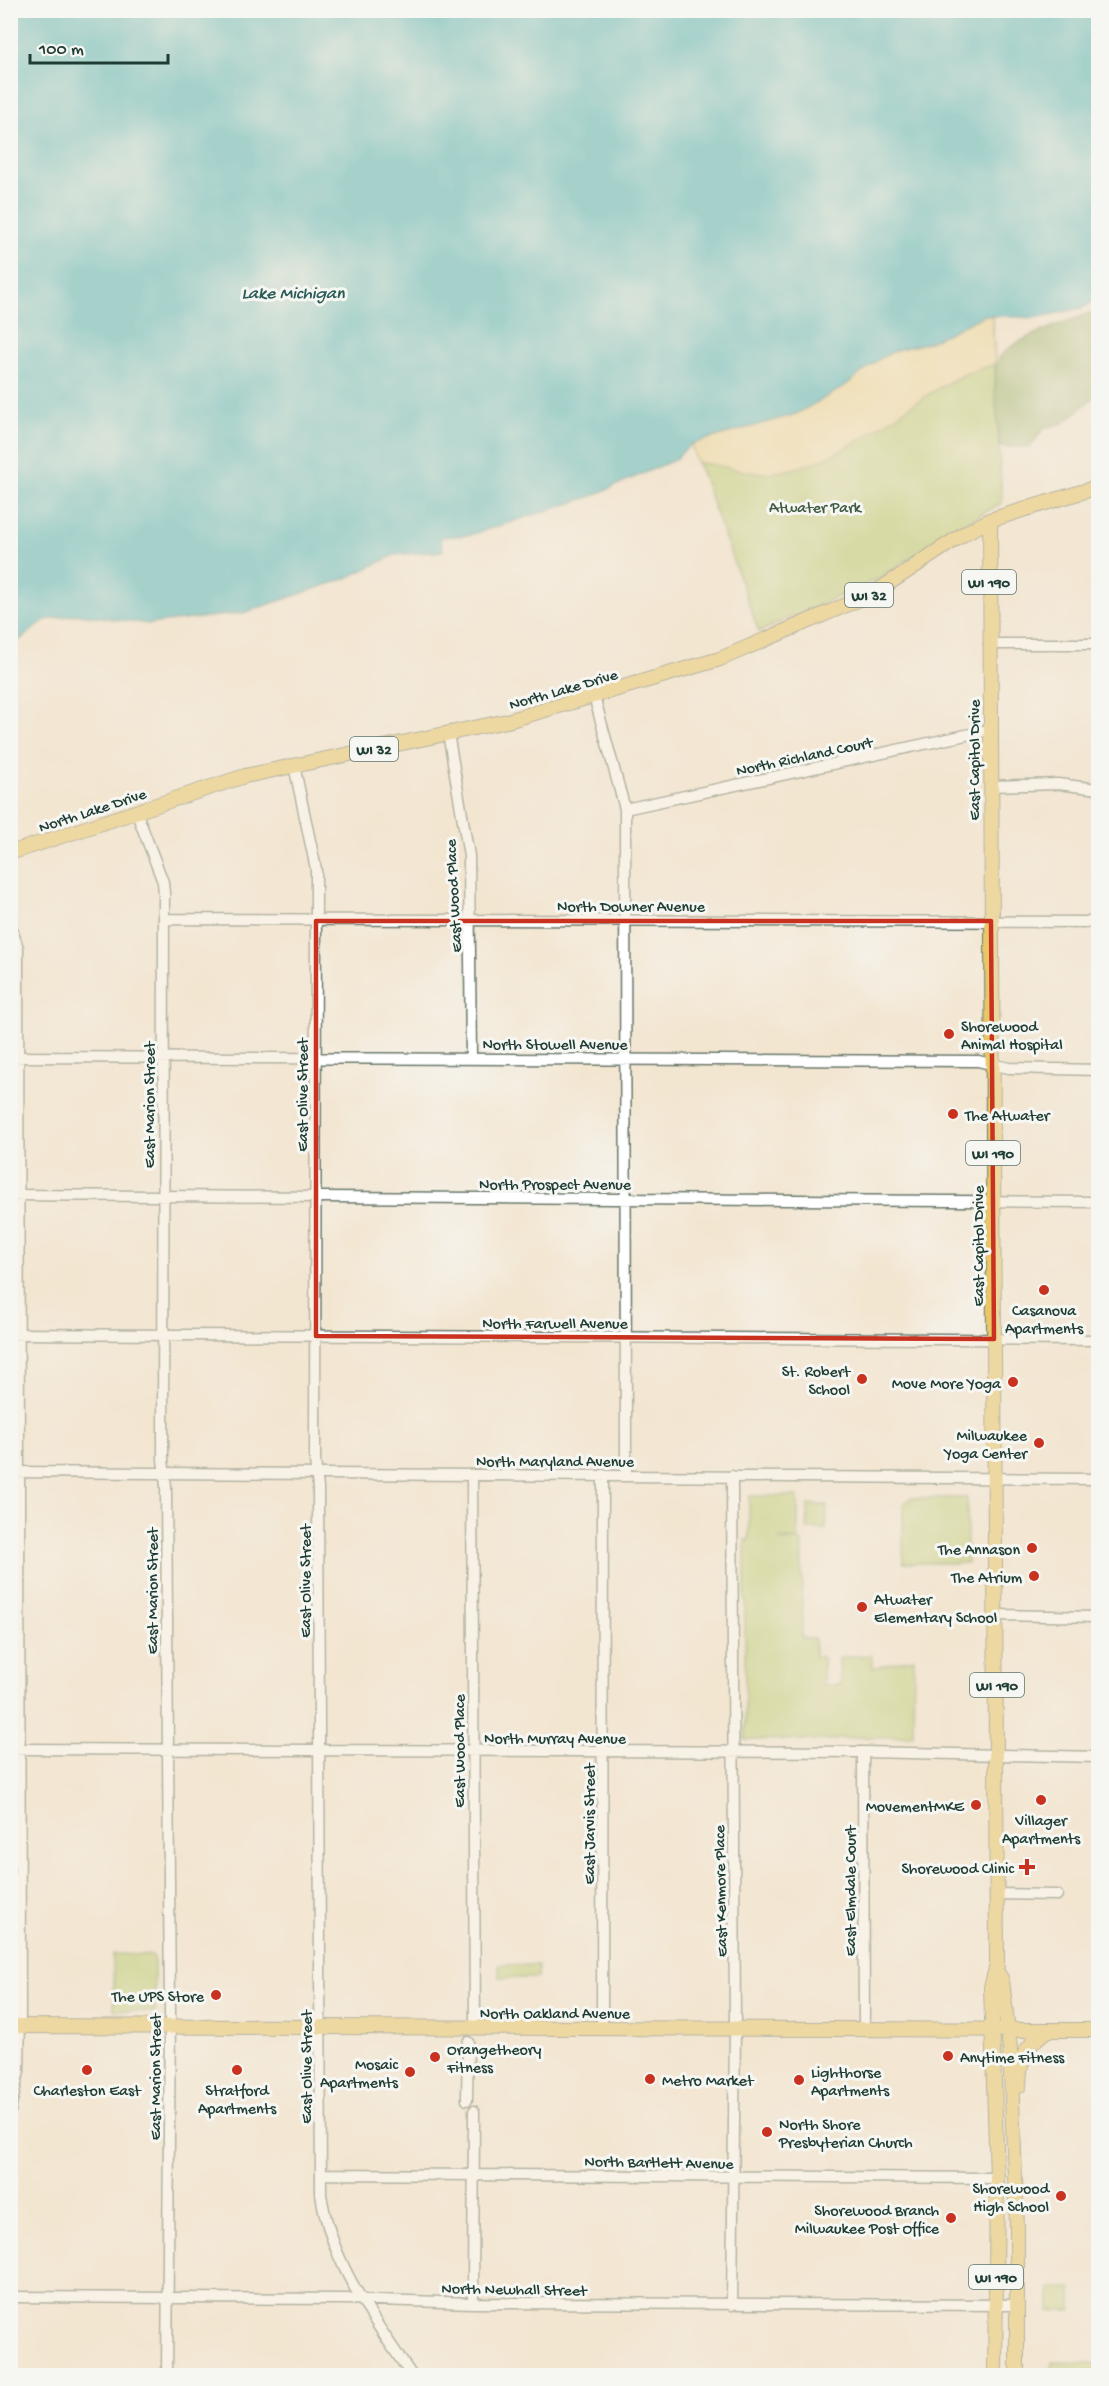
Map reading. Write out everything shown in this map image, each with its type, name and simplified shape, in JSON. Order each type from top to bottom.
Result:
[{"type":"main road","name":"North Lake Drive","points":[[10,853],[245,776],[507,721],[720,659],[884,588],[965,533],[990,520],[1098,486]]},
{"type":"main road","name":"East Capitol Drive","points":[[990,520],[989,730],[997,1754],[997,1972],[991,1987],[997,2178],[995,2376]]},
{"type":"main road","name":"East Capitol Drive","points":[[997,1972],[1002,1980],[1009,2030],[1018,2305],[1017,2376]]},
{"type":"main road","name":"North Oakland Avenue","points":[[15,2026],[1098,2031]]},
{"type":"main road","points":[[1014,2157],[1019,2140],[1021,2063],[1028,2045],[1047,2030]]},
{"type":"main road","points":[[997,2178],[1005,2180],[1010,2188],[1011,2241],[1017,2262]]},
{"type":"street","points":[[989,644],[1098,644]]},
{"type":"street","points":[[594,696],[625,809],[626,1475]]},
{"type":"street","name":"North Richland Court","points":[[625,809],[989,730]]},
{"type":"street","name":"East Wood Place","points":[[448,734],[469,856],[471,1058]]},
{"type":"street","name":"East Olive Street","points":[[294,765],[316,869],[316,1473],[320,1751],[321,2174],[325,2219],[337,2256],[360,2299],[412,2376]]},
{"type":"street","points":[[990,786],[1058,784],[1098,789]]},
{"type":"street","name":"East Marion Street","points":[[136,812],[163,882],[164,919],[163,1336],[170,2026],[167,2376]]},
{"type":"street","name":"North Downer Avenue","points":[[164,919],[1098,922]]},
{"type":"street","points":[[10,923],[18,948],[14,1057],[14,1195],[15,2026],[19,2071],[10,2111]]},
{"type":"street","name":"North Stowell Avenue","points":[[14,1057],[978,1061],[1009,1068],[1098,1070]]},
{"type":"street","name":"North Prospect Avenue","points":[[14,1195],[1098,1202]]},
{"type":"street","name":"North Farwell Avenue","points":[[15,1334],[1098,1340]]},
{"type":"street","name":"North Maryland Avenue","points":[[15,1472],[1098,1479]]},
{"type":"street","name":"East Wood Place","points":[[472,1475],[475,2028]]},
{"type":"street","name":"East Jarvis Street","points":[[602,2029],[603,1475]]},
{"type":"street","name":"East Kenmore Place","points":[[732,1476],[735,2028],[732,2305]]},
{"type":"street","points":[[996,1615],[1098,1617]]},
{"type":"street","name":"North Murray Avenue","points":[[15,1749],[863,1752],[1098,1757]]},
{"type":"street","name":"East Elmdale Court","points":[[863,1752],[864,2030]]},
{"type":"street","points":[[996,1894],[1058,1895]]},
{"type":"street","points":[[467,2100],[468,2042]]},
{"type":"street","points":[[473,2303],[474,2110]]},
{"type":"street","name":"North Bartlett Avenue","points":[[321,2174],[997,2178]]},
{"type":"street","name":"North Newhall Street","points":[[10,2297],[360,2299],[473,2303],[1018,2305]]},
{"type":"highlighted area","points":[[316,921],[991,921],[994,1339],[316,1336]]},
{"type":"green space","points":[[1098,309],[1098,394],[1063,423],[1044,428],[1030,447],[1000,447],[995,387],[996,367],[1000,357],[1010,348],[1040,332]]},
{"type":"green space","name":"Atwater Park","points":[[992,316],[1002,503],[939,538],[882,577],[759,632],[691,444]]},
{"type":"green space","points":[[749,1496],[798,1496],[798,1539],[779,1540],[802,1541],[802,1638],[815,1639],[815,1657],[823,1657],[823,1685],[840,1685],[839,1657],[871,1655],[873,1668],[914,1658],[913,1736],[839,1738],[836,1740],[745,1740],[745,1540],[749,1540]]},
{"type":"green space","points":[[911,1498],[967,1498],[967,1563],[903,1563],[903,1505]]},
{"type":"green space","points":[[808,1505],[827,1505],[826,1529],[807,1529]]},
{"type":"green space","points":[[113,1954],[152,1955],[154,1958],[155,2012],[114,2010]]},
{"type":"green space","points":[[499,1965],[538,1965],[538,1978],[499,1978]]},
{"type":"green space","points":[[1050,2288],[1072,2288],[1072,2311],[1050,2311]]},
{"type":"green space","points":[[1052,2362],[1098,2363],[1098,2375],[1052,2375]]},
{"type":"sand","points":[[985,315],[992,316],[995,364],[965,374],[937,389],[846,448],[796,468],[769,473],[697,463],[691,444],[796,414],[842,387],[882,357],[899,349],[927,343]]},
{"type":"water","name":"Lake Michigan","points":[[11,10],[1098,11],[1098,299],[1082,308],[1034,318],[985,315],[927,343],[899,349],[882,357],[842,388],[796,414],[691,444],[674,460],[587,498],[470,535],[440,537],[443,551],[395,555],[347,578],[243,613],[149,624],[79,614],[45,620],[11,647]]},
{"type":"place","name":"Shorewood Animal Hospital","points":[[949,1034]]},
{"type":"place","name":"The Atwater","points":[[953,1114]]},
{"type":"place","name":"Casanova Apartments","points":[[1044,1290]]},
{"type":"place","name":"St. Robert School","points":[[862,1379]]},
{"type":"place","name":"Move More Yoga","points":[[1013,1382]]},
{"type":"place","name":"Milwaukee Yoga Center","points":[[1039,1443]]},
{"type":"place","name":"The Annason","points":[[1032,1548]]},
{"type":"place","name":"The Atrium","points":[[1034,1576]]},
{"type":"place","name":"Atwater Elementary School","points":[[862,1607]]},
{"type":"place","name":"Villager Apartments","points":[[1041,1800]]},
{"type":"place","name":"MovementMKE","points":[[976,1805]]},
{"type":"place","name":"Shorewood Clinic","points":[[1027,1867]]},
{"type":"place","name":"The UPS Store","points":[[216,1995]]},
{"type":"place","name":"Anytime Fitness","points":[[948,2056]]},
{"type":"place","name":"Orangetheory Fitness","points":[[435,2057]]},
{"type":"place","name":"Charleston East","points":[[87,2070]]},
{"type":"place","name":"Stratford Apartments","points":[[237,2070]]},
{"type":"place","name":"Mosaic Apartments","points":[[410,2072]]},
{"type":"place","name":"Metro Market","points":[[650,2079]]},
{"type":"place","name":"Lighthorse Apartments","points":[[799,2080]]},
{"type":"place","name":"North Shore Presbyterian Church","points":[[767,2132]]},
{"type":"place","name":"Shorewood High School","points":[[1061,2196]]},
{"type":"place","name":"Shorewood Branch Milwaukee Post Office","points":[[951,2218]]}]
